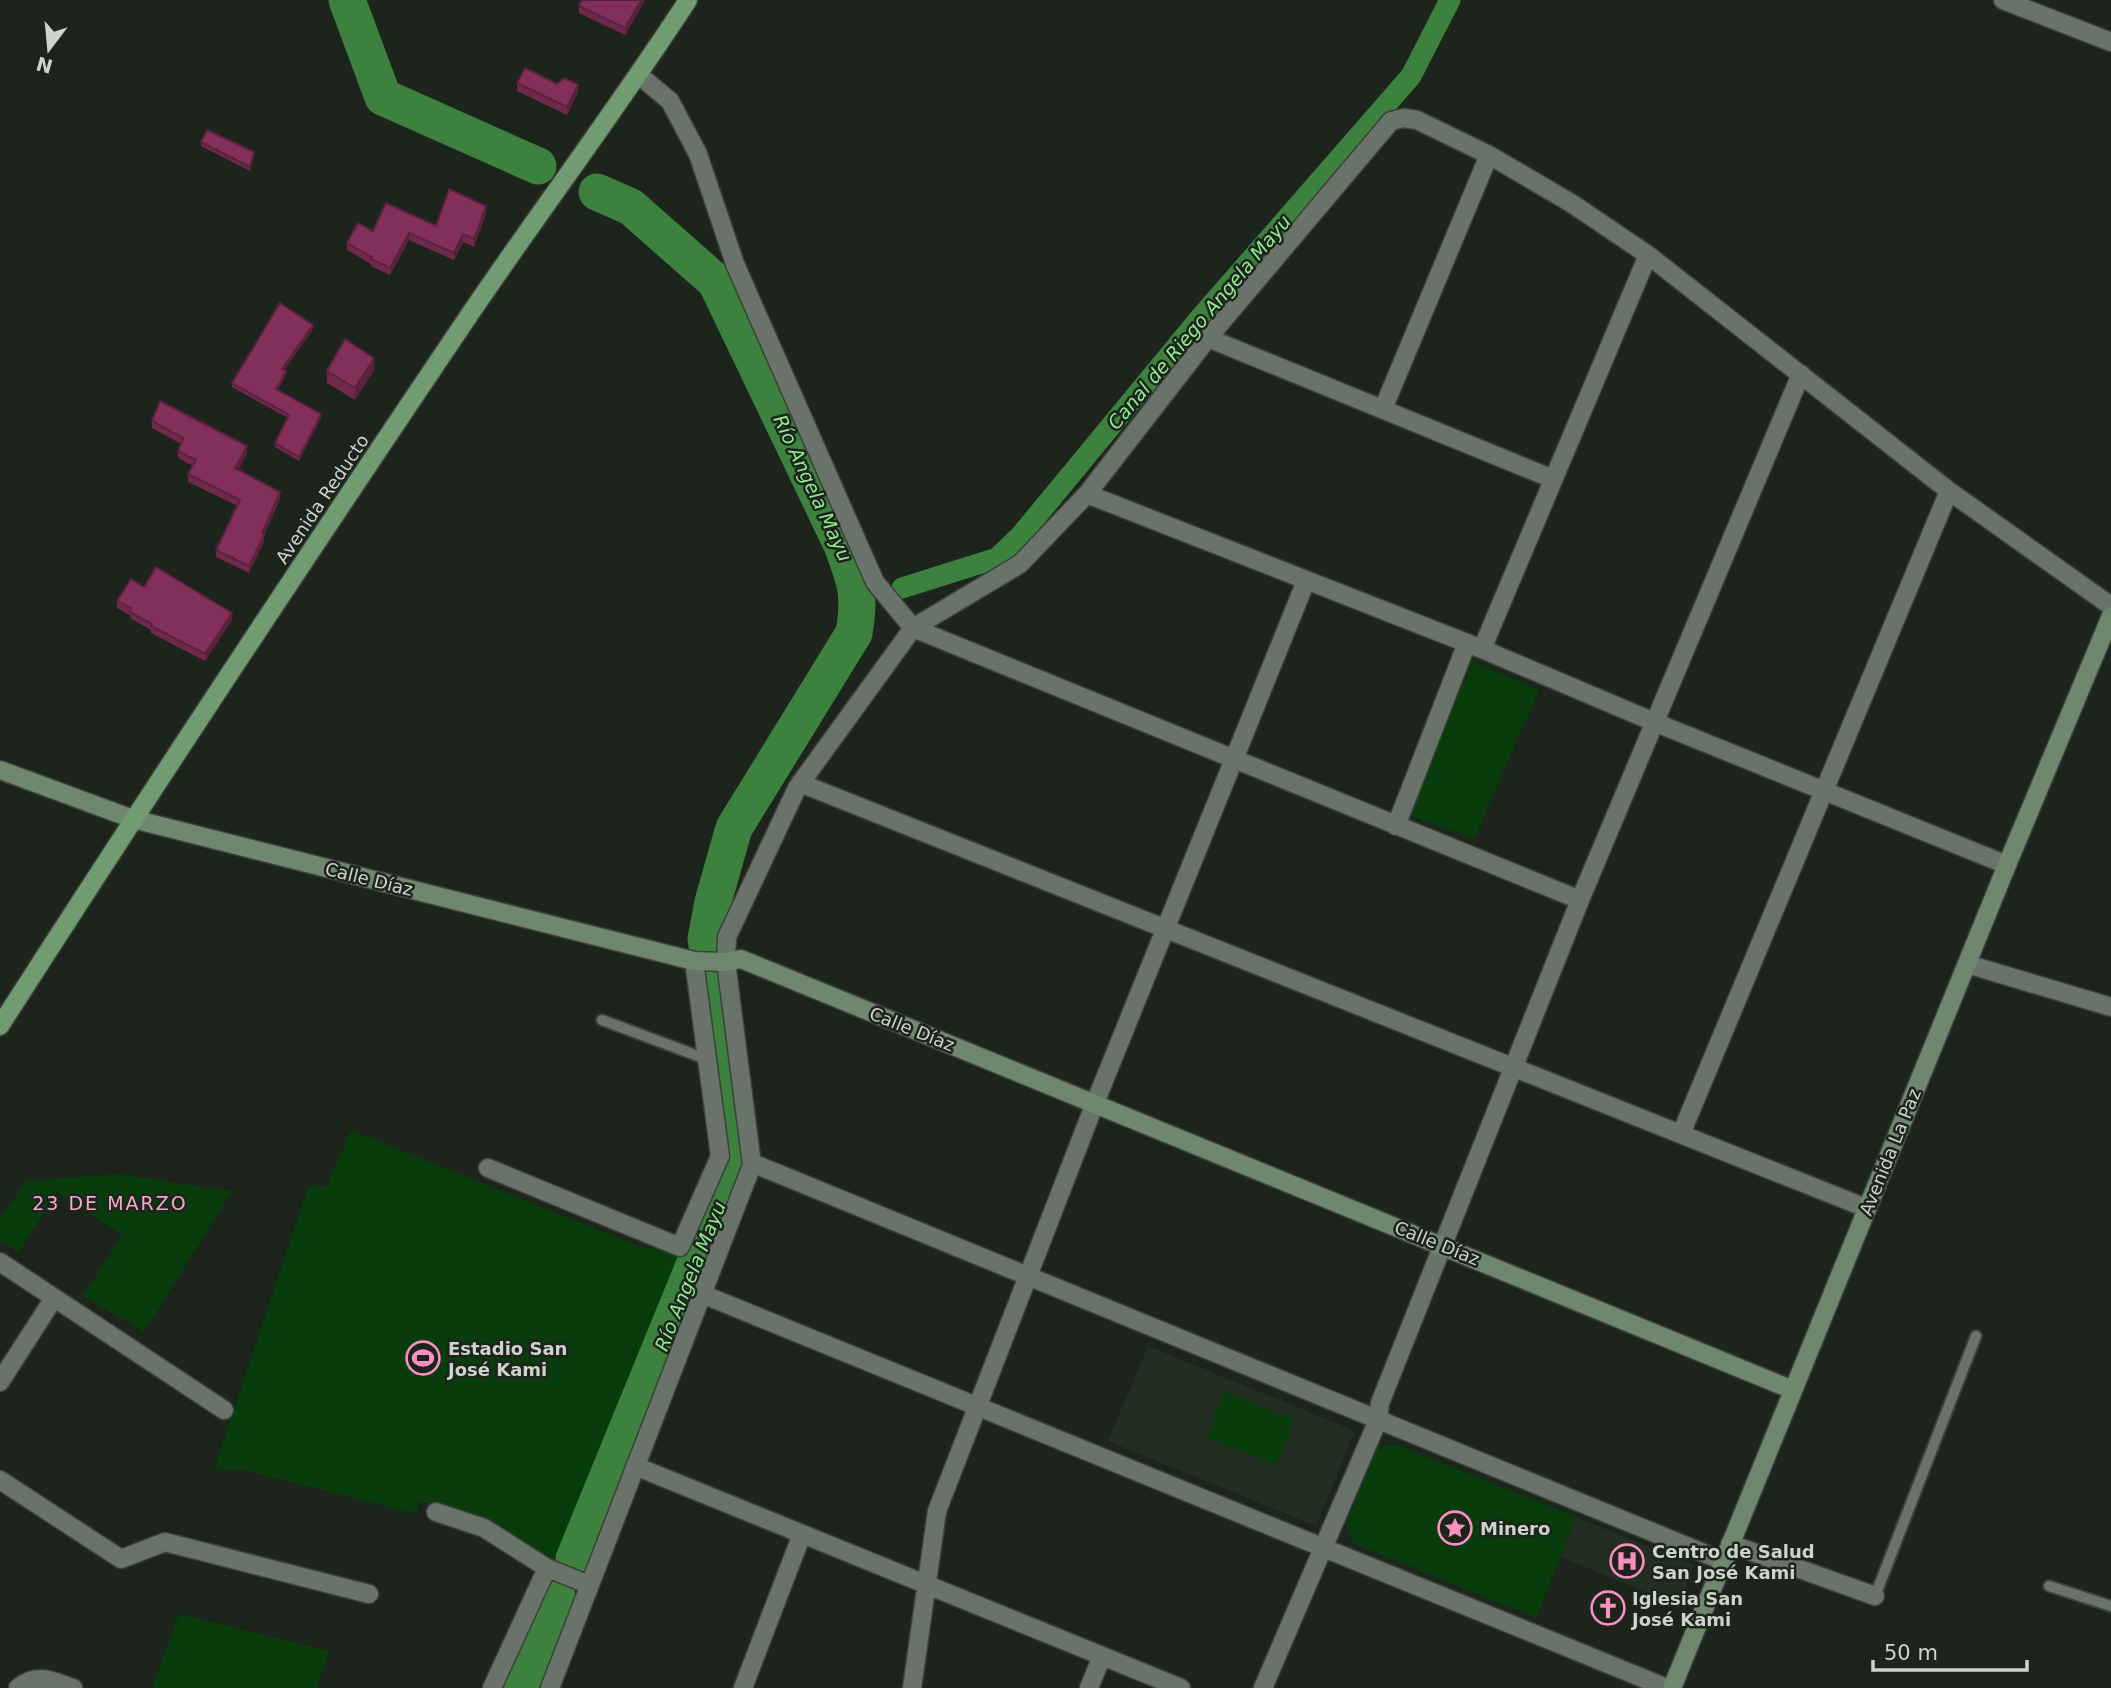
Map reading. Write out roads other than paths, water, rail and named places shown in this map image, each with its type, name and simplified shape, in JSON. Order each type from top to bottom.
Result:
[{"type":"main road","name":"Avenida Reducto","points":[[0,1026],[133,819],[474,309],[639,75],[688,0]]},
{"type":"street","points":[[2003,0],[2111,42]]},
{"type":"street","points":[[639,75],[670,102],[698,154],[734,264],[875,582],[913,628],[1580,900]]},
{"type":"street","points":[[550,1688],[752,1163],[726,962],[727,937],[800,783],[913,628],[1020,564],[1087,494],[1208,338],[1391,121],[1404,118],[1418,120],[1489,155],[1571,203],[1648,255],[1949,491],[2111,606]]},
{"type":"street","points":[[1383,409],[1489,155]]},
{"type":"street","points":[[1396,826],[1475,646],[1553,480],[1648,255]]},
{"type":"street","points":[[1208,338],[1553,480]]},
{"type":"street","points":[[1263,1688],[1378,1420],[1380,1403],[1580,900],[1801,374]]},
{"type":"street","points":[[1681,1134],[1949,491]]},
{"type":"street","points":[[1087,494],[1475,646],[1654,722],[2007,865]]},
{"type":"street","points":[[912,1688],[937,1511],[1095,1103],[1236,760],[1306,581]]},
{"type":"street","name":"Avenida La Paz","points":[[1669,1688],[1727,1553],[1866,1208],[2111,617]]},
{"type":"street","name":"Calle Díaz","points":[[0,770],[133,819],[694,961],[726,962],[741,959],[1793,1390]]},
{"type":"street","points":[[800,783],[1866,1208]]},
{"type":"street","points":[[488,1168],[680,1247],[720,1156],[694,961]]},
{"type":"street","points":[[1967,964],[2111,1007]]},
{"type":"street","points":[[752,1163],[1378,1420],[1727,1553],[1875,1596]]},
{"type":"street","points":[[0,1262],[224,1410]]},
{"type":"street","points":[[702,1294],[1669,1688]]},
{"type":"street","points":[[0,1382],[54,1298]]},
{"type":"street","points":[[635,1465],[1181,1688]]},
{"type":"street","points":[[0,1480],[121,1559],[164,1542],[369,1594]]},
{"type":"street","points":[[436,1512],[484,1528],[547,1568],[590,1585]]},
{"type":"street","points":[[743,1688],[802,1534]]},
{"type":"street","points":[[492,1688],[547,1568]]},
{"type":"street","points":[[1089,1688],[1102,1656]]},
{"type":"street","points":[[18,1688],[27,1681],[43,1678],[73,1688]]},
{"type":"lane","points":[[602,1020],[706,1059]]},
{"type":"lane","points":[[1875,1596],[1976,1336]]},
{"type":"lane","points":[[2049,1586],[2111,1606]]},
{"type":"waterway","name":"Río Angela Mayu","points":[[347,0],[383,97],[538,166]]},
{"type":"waterway","name":"Canal de Riego Angela Mayu","points":[[902,588],[997,558],[1021,535],[1200,318],[1411,76],[1450,0]]},
{"type":"waterway","name":"Río Angela Mayu","points":[[597,192],[631,207],[716,282],[842,545],[856,588],[854,633],[734,828],[713,902],[707,946]]},
{"type":"waterway","name":"Río Angela Mayu","points":[[574,1559],[736,1163],[711,980]]},
{"type":"waterway","name":"Río Angela Mayu","points":[[516,1688],[526,1674],[557,1596]]},
{"type":"place","name":"Estadio San José Kami","points":[[423,1358]]},
{"type":"place","name":"Minero","points":[[1455,1528]]},
{"type":"place","name":"Centro de Salud San José Kami","points":[[1627,1561]]},
{"type":"place","name":"Iglesia San José Kami","points":[[1608,1608]]},
{"type":"district","name":"23 DE MARZO","points":[[110,1203]]}]
